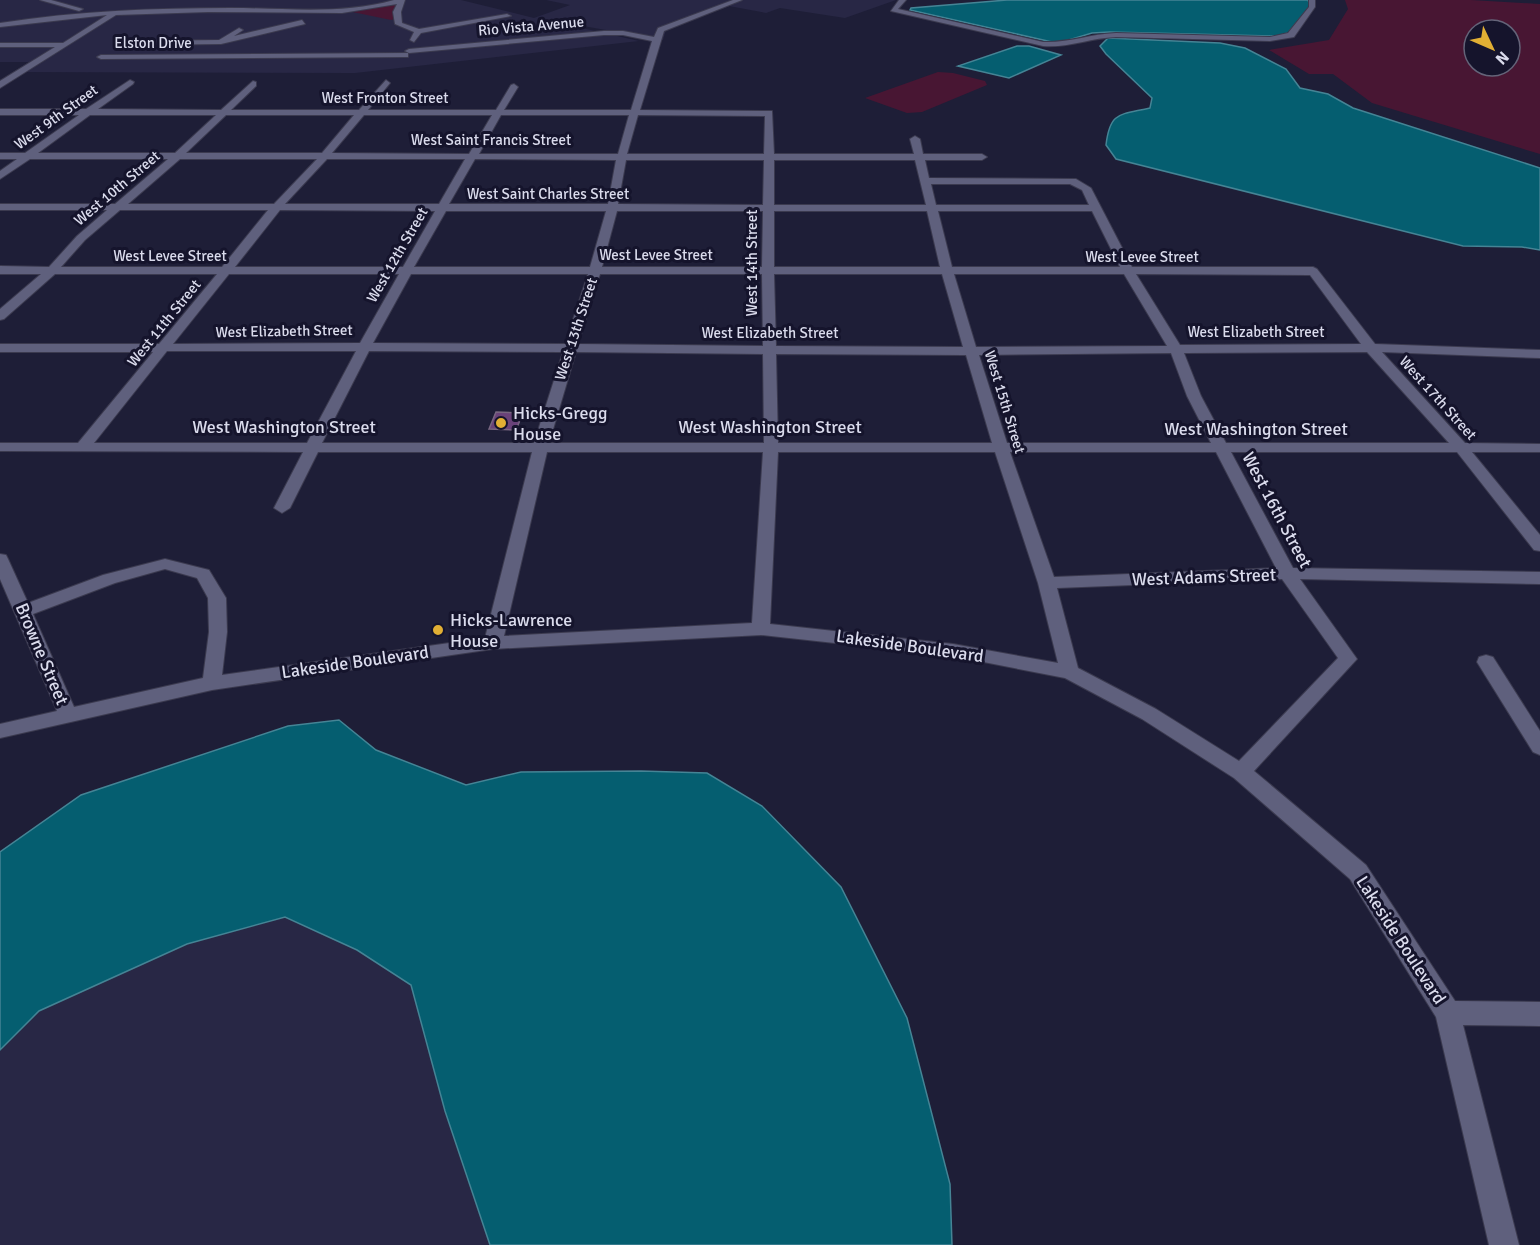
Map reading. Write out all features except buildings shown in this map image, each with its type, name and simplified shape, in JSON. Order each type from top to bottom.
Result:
[{"type":"street","points":[[43,0],[75,9],[117,13]]},
{"type":"street","points":[[0,25],[74,15],[117,13],[333,11],[372,7],[402,0]]},
{"type":"street","points":[[399,24],[397,12],[402,0]]},
{"type":"street","points":[[656,40],[661,30],[739,0]]},
{"type":"street","points":[[903,0],[893,10],[1043,44],[1064,45],[1094,36],[1116,35],[1270,39],[1291,35],[1312,7],[1312,0]]},
{"type":"street","points":[[0,85],[131,4]]},
{"type":"street","points":[[333,11],[366,15]]},
{"type":"street","points":[[388,21],[418,31],[507,16]]},
{"type":"street","points":[[136,43],[221,42],[302,22]]},
{"type":"street","points":[[205,56],[239,30]]},
{"type":"street","points":[[397,66],[407,53],[418,31]]},
{"type":"street","name":"Rio Vista Avenue","points":[[205,56],[407,53],[604,33],[623,33],[656,40]]},
{"type":"street","name":"West 13th Street","points":[[493,643],[540,448],[595,270],[612,209],[622,156],[656,40]]},
{"type":"street","points":[[0,45],[64,45]]},
{"type":"street","name":"Elston Drive","points":[[101,57],[205,56]]},
{"type":"street","name":"West 9th Street","points":[[0,176],[130,82]]},
{"type":"street","name":"West 11th Street","points":[[84,446],[276,208],[326,155],[386,83]]},
{"type":"street","name":"West 10th Street","points":[[0,316],[52,270],[81,238],[179,155],[253,84]]},
{"type":"street","name":"West 12th Street","points":[[282,508],[363,347],[471,155],[514,87]]},
{"type":"street","name":"West Fronton Street","points":[[0,112],[769,112]]},
{"type":"street","name":"West 14th Street","points":[[761,629],[771,446],[768,270],[771,156],[769,112]]},
{"type":"street","name":"West 15th Street","points":[[915,139],[947,272],[1000,446],[1047,583],[1070,672]]},
{"type":"street","name":"West Saint Francis Street","points":[[0,156],[982,157]]},
{"type":"street","name":"West 16th Street","points":[[926,181],[1072,181],[1086,188],[1129,273],[1176,349],[1194,396],[1287,573],[1348,659],[1241,772]]},
{"type":"street","name":"West Saint Charles Street","points":[[0,207],[768,210],[1095,208]]},
{"type":"street","name":"West Levee Street","points":[[0,270],[768,270],[1129,273],[1312,271]]},
{"type":"street","name":"West 17th Street","points":[[1312,271],[1371,348],[1461,448],[1540,546]]},
{"type":"street","name":"West Elizabeth Street","points":[[0,348],[363,347],[972,351],[1371,348],[1540,354]]},
{"type":"street","name":"West Washington Street","points":[[0,447],[1540,448]]},
{"type":"street","name":"Browne Street","points":[[0,559],[69,717]]},
{"type":"street","points":[[24,611],[109,579],[165,564],[202,574],[218,598],[218,632],[212,683]]},
{"type":"street","name":"West Adams Street","points":[[1047,583],[1287,573],[1540,578]]},
{"type":"street","name":"Lakeside Boulevard","points":[[0,731],[212,683],[493,643],[761,629],[953,650],[1070,672],[1149,714],[1241,772],[1358,872],[1448,1013],[1504,1245]]},
{"type":"street","points":[[1486,662],[1540,747]]},
{"type":"street","points":[[1448,1013],[1540,1014]]},
{"type":"shaded area","points":[[0,0],[461,0],[534,18],[570,5],[546,0],[896,0],[845,18],[780,8],[766,13],[729,6],[666,30],[663,40],[543,19],[639,41],[355,73],[13,72],[29,62],[0,62]]},
{"type":"shaded area","points":[[1345,0],[1471,0],[1540,4],[1540,154],[1372,103],[1333,74],[1309,74],[1269,50],[1329,40],[1348,9]]},
{"type":"shaded area","points":[[397,3],[393,11],[394,19],[391,20],[348,11]]},
{"type":"shaded area","points":[[938,72],[953,73],[985,81],[987,85],[922,112],[907,113],[865,98]]},
{"type":"shaded area","points":[[286,917],[357,950],[411,985],[445,1111],[490,1245],[0,1245],[0,1050],[39,1011],[187,944]]},
{"type":"water","points":[[1007,0],[1308,0],[1310,6],[1288,33],[1277,36],[1110,32],[1092,33],[1062,42],[1052,42],[910,10],[911,8]]},
{"type":"water","points":[[1108,38],[1220,43],[1245,48],[1286,69],[1300,88],[1328,94],[1353,108],[1540,168],[1540,250],[1522,247],[1463,246],[1116,159],[1106,145],[1110,126],[1118,116],[1150,108],[1152,98],[1100,46]]},
{"type":"water","points":[[1017,46],[1029,46],[1061,55],[1009,78],[958,66]]},
{"type":"water","points":[[339,720],[376,750],[466,785],[521,772],[707,773],[762,806],[841,887],[907,1018],[950,1184],[952,1245],[490,1245],[445,1111],[411,985],[357,950],[285,917],[187,944],[39,1011],[0,1050],[0,852],[81,795],[288,726]]},
{"type":"place","name":"Hicks-Gregg House","points":[[501,423]]},
{"type":"place","name":"Hicks-Lawrence House","points":[[438,630]]}]
